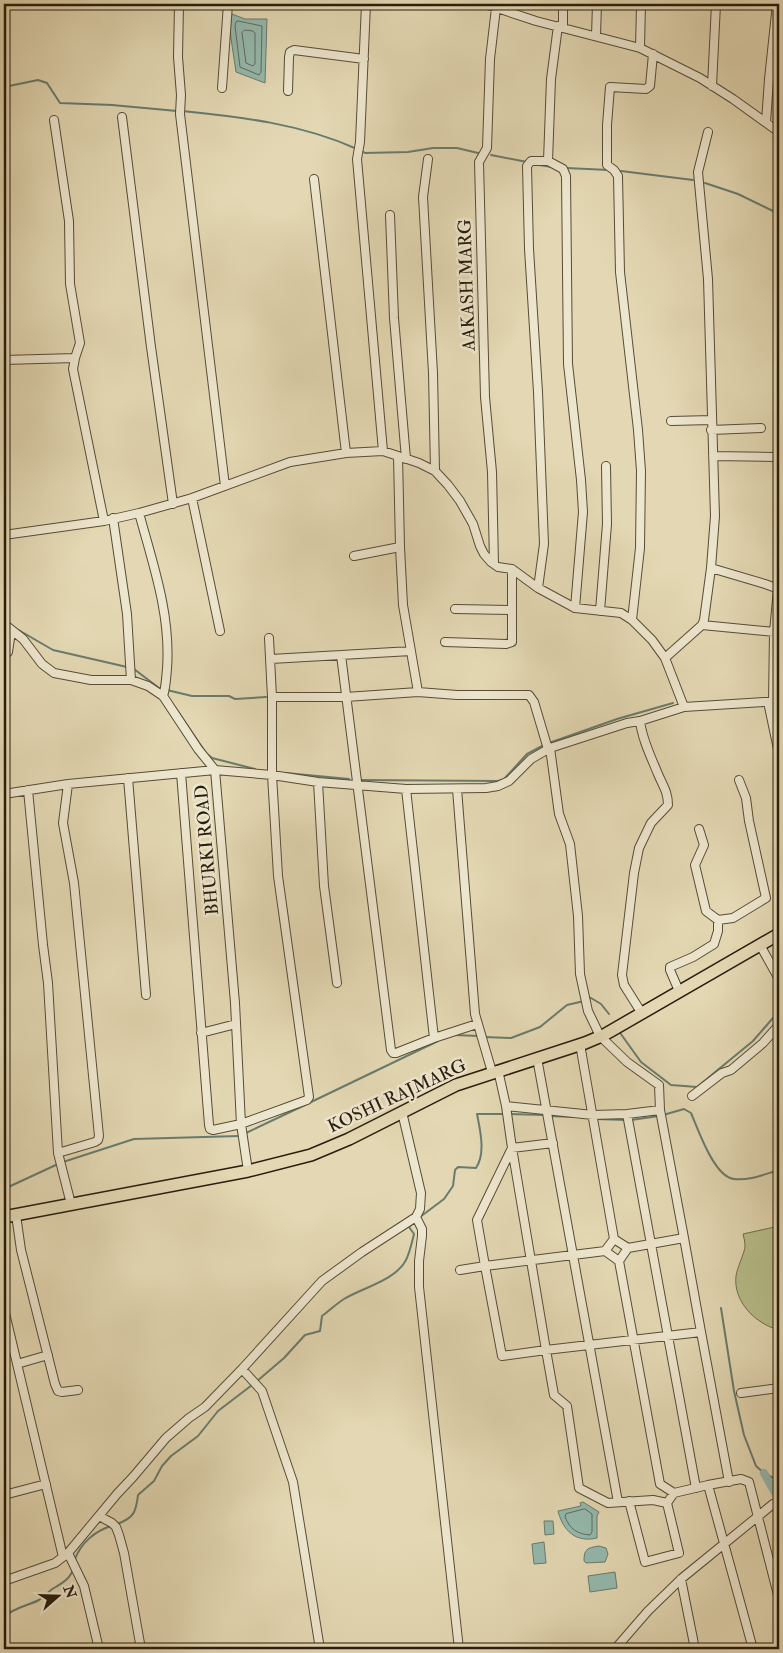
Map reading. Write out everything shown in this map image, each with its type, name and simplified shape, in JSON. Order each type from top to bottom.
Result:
[{"type":"main road","name":"KOSHI RAJMARG","points":[[4,1217],[248,1171],[311,1155],[349,1139],[456,1085],[602,1036],[779,934]]},
{"type":"street","points":[[179,4],[180,111],[226,486]]},
{"type":"street","points":[[222,88],[228,4]]},
{"type":"street","points":[[366,4],[358,159],[383,452]]},
{"type":"street","points":[[485,4],[510,13],[640,48],[712,86],[779,132]]},
{"type":"street","points":[[510,4],[510,13]]},
{"type":"street","points":[[548,161],[551,79],[561,26],[563,4]]},
{"type":"street","points":[[596,36],[597,4]]},
{"type":"street","points":[[640,4],[640,48]]},
{"type":"street","points":[[712,86],[716,4]]},
{"type":"street","points":[[766,122],[777,4]]},
{"type":"street","name":"AAKASH MARG","points":[[494,564],[492,472],[485,387],[479,162],[488,148],[490,59],[496,8]]},
{"type":"street","points":[[288,91],[289,57],[290,52],[294,50],[364,59]]},
{"type":"street","points":[[632,620],[640,548],[641,471],[620,272],[618,176],[607,165],[607,125],[610,87],[646,89],[650,86],[653,54]]},
{"type":"street","points":[[122,117],[151,347],[174,504]]},
{"type":"street","points":[[54,120],[69,220],[70,284],[80,344],[73,369],[104,521]]},
{"type":"street","points":[[665,658],[702,625],[711,568],[715,516],[708,279],[698,172],[708,132]]},
{"type":"street","points":[[428,159],[423,197],[433,373],[435,471]]},
{"type":"street","points":[[538,588],[544,544],[538,392],[529,249],[529,164],[548,161],[562,168],[566,176],[568,364],[583,512],[575,608]]},
{"type":"street","points":[[314,179],[346,454]]},
{"type":"street","points":[[390,215],[402,457],[400,547],[403,605],[418,692]]},
{"type":"street","points":[[4,360],[75,358]]},
{"type":"street","points":[[672,421],[712,420]]},
{"type":"street","points":[[711,430],[761,428]]},
{"type":"street","points":[[4,535],[104,521],[139,513],[192,498],[290,462],[346,454],[383,452],[402,457],[435,471],[460,501],[473,524],[484,554],[498,567],[512,569],[538,588],[575,608],[621,613],[632,620],[652,640],[665,658],[684,707]]},
{"type":"street","points":[[713,456],[774,456]]},
{"type":"street","points":[[600,611],[607,524],[606,466]]},
{"type":"street","points":[[192,498],[220,630]]},
{"type":"street","points":[[139,513],[158,581],[167,629],[166,688],[162,696]]},
{"type":"street","points":[[113,518],[127,614],[131,680]]},
{"type":"street","points":[[354,556],[400,547]]},
{"type":"street","points":[[711,568],[779,589],[774,632],[773,702],[779,754]]},
{"type":"street","points":[[445,642],[511,643],[513,640],[512,569]]},
{"type":"street","points":[[455,608],[512,610]]},
{"type":"street","name":"BHURKI ROAD","points":[[4,624],[23,639],[42,664],[54,673],[91,680],[131,680],[148,686],[162,696],[198,749],[215,770],[236,1024],[241,1126],[248,1171]]},
{"type":"street","points":[[702,625],[774,632]]},
{"type":"street","points":[[4,656],[8,652],[11,631]]},
{"type":"street","points":[[181,773],[210,1128],[213,1130],[241,1126],[307,1100],[310,1097],[278,876],[272,775],[271,659],[268,638]]},
{"type":"street","points":[[271,659],[410,651]]},
{"type":"street","points":[[341,655],[391,1050],[393,1053],[396,1053],[434,1038],[478,1026]]},
{"type":"street","points":[[272,698],[346,697],[418,692],[456,695],[529,695],[534,702],[549,749],[559,814],[570,844],[578,916],[580,974],[588,1011],[602,1036],[628,1062],[659,1085],[662,1125],[729,1482]]},
{"type":"street","points":[[4,794],[68,784],[215,770],[272,775],[318,782],[406,789],[457,789],[498,786],[509,781],[531,759],[549,749],[627,723],[640,721],[684,707],[773,702]]},
{"type":"street","points":[[640,721],[641,731],[668,794],[668,805],[651,823],[639,848],[634,873],[622,975],[624,985],[641,1012]]},
{"type":"street","points":[[128,778],[146,995]]},
{"type":"street","points":[[699,829],[704,845],[695,865],[706,911],[718,920],[733,918],[766,898],[749,822],[746,798],[739,780]]},
{"type":"street","points":[[318,782],[324,886],[337,983]]},
{"type":"street","points":[[59,1155],[95,1142],[99,1136],[74,883],[63,823],[68,784]]},
{"type":"street","points":[[406,789],[434,1038]]},
{"type":"street","points":[[457,789],[475,1014],[507,1111],[554,1395],[567,1406],[579,1488],[608,1503],[653,1500],[667,1503]]},
{"type":"street","points":[[28,790],[48,983],[59,1155],[72,1204]]},
{"type":"street","points":[[679,991],[670,968],[714,944],[718,931],[718,920]]},
{"type":"street","points":[[760,945],[779,979]]},
{"type":"street","points":[[202,1033],[236,1024]]},
{"type":"street","points":[[692,1096],[722,1073],[731,1070],[763,1043],[779,1025]]},
{"type":"street","points":[[580,1044],[614,1239],[605,1251]]},
{"type":"street","points":[[537,1058],[618,1502]]},
{"type":"street","points":[[507,1111],[594,1118],[660,1113]]},
{"type":"street","points":[[402,1112],[421,1193],[417,1220],[422,1229],[419,1287],[459,1649]]},
{"type":"street","points":[[627,1116],[696,1488]]},
{"type":"street","points":[[512,1148],[553,1143]]},
{"type":"street","points":[[512,1148],[477,1220],[502,1356],[701,1332]]},
{"type":"street","points":[[16,1214],[21,1250],[58,1391],[78,1390]]},
{"type":"street","points":[[4,1581],[70,1559],[99,1516],[166,1438],[205,1407],[322,1281],[362,1252],[417,1220]]},
{"type":"street","points":[[614,1239],[628,1248],[684,1238]]},
{"type":"street","points":[[619,1261],[628,1248]]},
{"type":"street","points":[[460,1270],[605,1251],[619,1261],[660,1484],[653,1500]]},
{"type":"street","points":[[4,1309],[46,1484],[70,1559],[84,1586],[98,1649]]},
{"type":"street","points":[[17,1364],[48,1355]]},
{"type":"street","points":[[242,1369],[255,1382],[272,1416],[293,1482],[320,1649]]},
{"type":"street","points":[[741,1393],[779,1388]]},
{"type":"street","points":[[660,1484],[674,1492],[741,1479],[749,1482],[779,1599]]},
{"type":"street","points":[[4,1495],[46,1484]]},
{"type":"street","points":[[708,1485],[753,1649]]},
{"type":"street","points":[[629,1501],[645,1562],[679,1554],[667,1503],[674,1492]]},
{"type":"street","points":[[614,1649],[648,1611],[681,1579],[773,1504]]},
{"type":"street","points":[[99,1516],[114,1525],[124,1553],[141,1649]]},
{"type":"street","points":[[681,1579],[694,1645],[691,1649]]},
{"type":"green space","points":[[779,1226],[779,1330],[762,1323],[742,1303],[736,1286],[736,1276],[745,1249],[743,1234]]},
{"type":"water","points":[[232,14],[245,19],[267,19],[265,83],[236,72],[229,25]]},
{"type":"water","points":[[583,1502],[599,1512],[597,1516],[597,1538],[583,1539],[577,1537],[567,1530],[560,1518],[558,1511],[581,1506],[580,1503]]},
{"type":"water","points":[[544,1521],[553,1521],[554,1534],[545,1535]]},
{"type":"water","points":[[544,1542],[546,1563],[534,1564],[532,1544]]},
{"type":"water","points":[[599,1546],[606,1548],[608,1554],[605,1562],[586,1563],[584,1561],[585,1554],[589,1548]]},
{"type":"water","points":[[615,1572],[617,1588],[590,1592],[588,1576]]},
{"type":"waterway","points":[[4,87],[38,80],[47,83],[60,103],[112,105],[177,111]]},
{"type":"waterway","points":[[182,111],[271,123],[315,133],[357,149]]},
{"type":"waterway","points":[[362,151],[365,153],[408,152],[433,148],[457,148],[478,153]]},
{"type":"waterway","points":[[491,155],[527,162]]},
{"type":"waterway","points":[[539,165],[552,167]]},
{"type":"waterway","points":[[566,168],[609,170]]},
{"type":"waterway","points":[[621,171],[693,180]]},
{"type":"waterway","points":[[705,183],[738,194],[779,214]]},
{"type":"waterway","points":[[4,614],[9,624]]},
{"type":"waterway","points":[[15,628],[53,650],[127,667]]},
{"type":"waterway","points":[[134,669],[159,688]]},
{"type":"waterway","points":[[167,690],[192,696],[229,696],[235,699],[266,697]]},
{"type":"waterway","points":[[549,743],[617,719],[673,703]]},
{"type":"waterway","points":[[175,707],[206,753],[212,758],[255,769]]},
{"type":"waterway","points":[[360,780],[498,781],[504,779],[527,754],[544,745]]},
{"type":"waterway","points":[[286,773],[349,779]]},
{"type":"waterway","points":[[588,999],[591,998],[601,1004],[609,1014]]},
{"type":"waterway","points":[[484,1037],[511,1038],[540,1027],[567,1005],[584,1001]]},
{"type":"waterway","points":[[618,1030],[641,1062],[671,1085],[697,1087],[753,1041],[779,1011]]},
{"type":"waterway","points":[[454,1035],[479,1036]]},
{"type":"waterway","points":[[309,1103],[438,1041]]},
{"type":"waterway","points":[[246,1133],[305,1105]]},
{"type":"waterway","points":[[663,1115],[684,1109],[691,1113],[713,1161],[727,1176],[734,1179],[745,1179],[779,1170]]},
{"type":"waterway","points":[[420,1217],[444,1199],[453,1186],[455,1170],[458,1167],[476,1168],[482,1149],[477,1114],[504,1114]]},
{"type":"waterway","points":[[509,1114],[544,1115]]},
{"type":"waterway","points":[[549,1116],[577,1117]]},
{"type":"waterway","points":[[631,1120],[659,1116]]},
{"type":"waterway","points":[[596,1119],[627,1120]]},
{"type":"waterway","points":[[63,1162],[134,1139],[239,1136]]},
{"type":"waterway","points":[[4,1189],[58,1164]]},
{"type":"waterway","points":[[256,1382],[284,1358],[305,1335],[320,1331],[322,1316],[335,1305],[351,1295],[387,1278],[401,1267],[411,1247],[414,1234],[409,1227],[413,1223]]},
{"type":"waterway","points":[[721,1308],[734,1391],[744,1435],[756,1466],[779,1481]]},
{"type":"waterway","points":[[117,1524],[131,1517],[138,1495],[154,1481],[162,1466],[171,1456],[198,1436],[218,1411],[252,1385]]},
{"type":"waterway","points":[[764,1473],[779,1500]]},
{"type":"waterway","points":[[75,1559],[89,1538],[111,1526]]},
{"type":"waterway","points":[[4,1617],[16,1609],[41,1599],[67,1579],[73,1569]]}]
